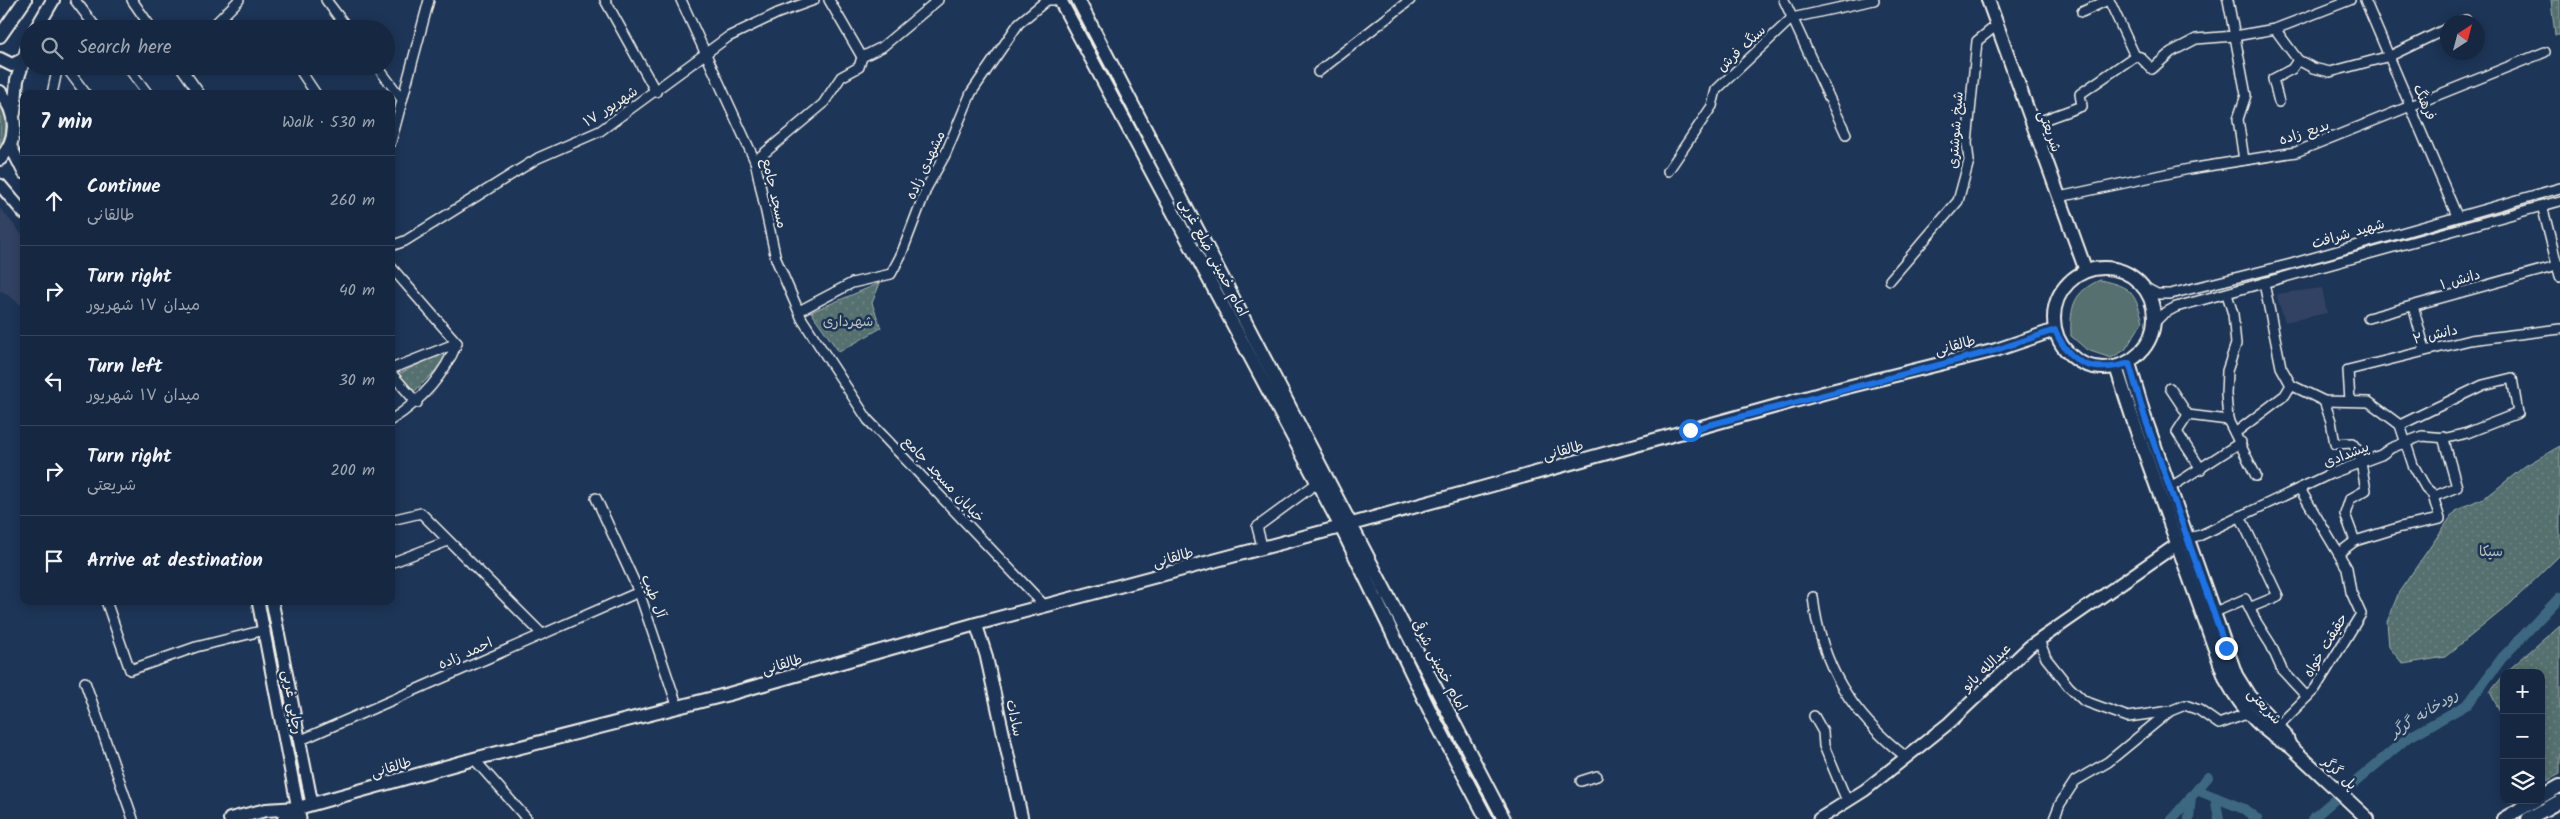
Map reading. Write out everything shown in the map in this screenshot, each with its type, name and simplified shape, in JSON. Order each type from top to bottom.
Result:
[{"type":"main road","points":[[0,36],[25,0]]},
{"type":"main road","points":[[41,20],[53,0]]},
{"type":"main road","name":"امام خمینی ضلع غربی","points":[[1060,0],[1317,483],[1346,526]]},
{"type":"main road","name":"امام خمینی ضلع غربی","points":[[1078,0],[1346,526]]},
{"type":"main road","name":"شریعتی","points":[[1988,0],[2086,271]]},
{"type":"main road","points":[[0,59],[12,65],[20,61]]},
{"type":"main road","points":[[0,159],[10,145],[15,128],[17,80],[20,68]]},
{"type":"main road","points":[[0,92],[9,103],[14,116]]},
{"type":"main road","points":[[2102,268],[2118,270],[2132,276],[2144,287],[2152,304],[2154,323],[2150,340],[2139,355],[2129,363],[2106,369],[2089,366],[2074,358],[2062,346],[2055,330],[2054,315],[2056,301],[2068,283],[2086,271],[2102,268]]},
{"type":"main road","name":"طالقانی","points":[[284,819],[299,814],[312,804],[474,759],[678,708],[976,624],[1346,526],[1827,392],[1996,350],[2055,330]]},
{"type":"main road","name":"شریعتی","points":[[2129,363],[2145,418],[2171,487],[2184,541],[2226,680],[2237,700],[2249,713],[2276,739],[2290,746],[2299,756]]},
{"type":"main road","name":"شریعتی","points":[[2116,367],[2135,426],[2214,612],[2236,675],[2250,696],[2286,734],[2290,746]]},
{"type":"main road","name":"امام خمینی شرقی","points":[[1346,526],[1431,712],[1487,819]]},
{"type":"main road","name":"امام خمینی شرقی","points":[[1346,526],[1504,819]]},
{"type":"main road","name":"پل گرگر","points":[[2299,756],[2364,816]]},
{"type":"main road","points":[[2545,795],[2560,786]]},
{"type":"main road","points":[[2528,819],[2560,801]]},
{"type":"main road","points":[[2504,819],[2529,804]]},
{"type":"main road","name":"طالقانی","points":[[230,819],[266,810],[299,814]]},
{"type":"street","points":[[74,0],[90,20]]},
{"type":"street","points":[[219,20],[239,0]]},
{"type":"street","points":[[326,0],[341,20]]},
{"type":"street","points":[[395,124],[428,0]]},
{"type":"street","points":[[604,0],[656,92]]},
{"type":"street","name":"مسجد جامع","points":[[681,0],[755,161],[776,259],[799,311],[833,363]]},
{"type":"street","name":"۱۷ شهریور","points":[[395,245],[405,241],[538,158],[600,131],[656,92],[728,36],[778,13],[814,0]]},
{"type":"street","points":[[830,0],[862,57]]},
{"type":"street","points":[[755,161],[824,104],[841,78],[858,67],[862,57],[882,47],[938,0]]},
{"type":"street","name":"مشهدی زاده","points":[[799,311],[852,283],[890,274],[901,255],[927,187],[945,155],[971,93],[1019,22],[1047,0],[1053,0]]},
{"type":"street","points":[[1318,72],[1410,0]]},
{"type":"street","points":[[1784,0],[1846,134]]},
{"type":"street","points":[[1792,18],[1874,0]]},
{"type":"street","points":[[2082,12],[2109,0],[2135,56],[2140,57],[2152,68],[2171,52],[2196,39],[2235,36],[2275,29],[2350,0]]},
{"type":"street","points":[[2228,0],[2246,95],[2238,119],[2244,160]]},
{"type":"street","name":"فرهنگ","points":[[2366,0],[2457,216]]},
{"type":"street","points":[[135,1],[147,20]]},
{"type":"street","name":"سنگ فرش","points":[[1668,171],[1712,106],[1716,90],[1792,18]]},
{"type":"street","name":"شیخ شوشتری","points":[[1890,280],[1958,201],[1969,161],[1967,143],[1977,41],[1997,25]]},
{"type":"street","points":[[2275,29],[2298,60],[2313,68],[2330,72],[2390,56],[2440,32]]},
{"type":"street","name":"بدیع زاده","points":[[2059,197],[2244,160],[2296,152],[2545,52]]},
{"type":"street","points":[[2032,124],[2082,106],[2080,94],[2135,56]]},
{"type":"street","points":[[2279,102],[2273,79],[2292,69],[2298,60]]},
{"type":"street","points":[[53,90],[56,75]]},
{"type":"street","points":[[72,75],[83,90]]},
{"type":"street","points":[[133,75],[145,90]]},
{"type":"street","points":[[186,75],[197,90]]},
{"type":"street","points":[[303,75],[313,90]]},
{"type":"street","points":[[384,75],[401,98]]},
{"type":"street","points":[[10,145],[20,165]]},
{"type":"street","points":[[0,185],[20,208]]},
{"type":"street","name":"شهید شرافت","points":[[2144,287],[2157,294],[2170,294],[2291,264],[2560,188]]},
{"type":"street","name":"شهید شرافت","points":[[2154,323],[2176,307],[2560,200]]},
{"type":"street","points":[[2542,205],[2559,266],[2560,277]]},
{"type":"street","name":"دانش ۱","points":[[2368,318],[2559,266]]},
{"type":"street","points":[[395,272],[457,343]]},
{"type":"street","points":[[2264,283],[2281,367],[2291,385],[2324,401],[2369,402],[2400,425],[2413,465],[2426,488],[2435,496],[2457,487],[2443,437]]},
{"type":"street","points":[[2227,294],[2233,314],[2236,344],[2227,371],[2228,420],[2241,442],[2256,476]]},
{"type":"street","points":[[2413,306],[2425,350]]},
{"type":"street","name":"دانش ۲","points":[[2350,401],[2348,370],[2470,340],[2560,329]]},
{"type":"street","points":[[395,367],[457,343]]},
{"type":"street","points":[[395,417],[416,403],[450,362],[457,343]]},
{"type":"street","name":"خیابان مسجد جامع","points":[[833,363],[868,420],[1045,606]]},
{"type":"street","points":[[395,378],[416,403]]},
{"type":"street","name":"پیشدادی","points":[[2184,541],[2361,461],[2381,456],[2391,448],[2405,442],[2422,436],[2443,437],[2467,432],[2518,414],[2512,378],[2483,385],[2400,425]]},
{"type":"street","points":[[2235,433],[2285,395],[2291,385]]},
{"type":"street","points":[[2170,388],[2188,415],[2228,420]]},
{"type":"street","points":[[2324,401],[2331,421],[2335,444],[2352,443],[2359,452],[2361,461],[2366,490],[2350,499],[2345,514],[2355,541]]},
{"type":"street","points":[[2188,415],[2177,432],[2201,469]]},
{"type":"street","points":[[2171,487],[2241,442]]},
{"type":"street","points":[[1261,542],[1257,527],[1317,483]]},
{"type":"street","name":"حقیقت خواه","points":[[2278,726],[2315,689],[2361,614],[2351,592],[2347,568],[2300,489]]},
{"type":"street","points":[[2339,553],[2355,541],[2401,527],[2440,519],[2432,493]]},
{"type":"street","name":"آل طیب","points":[[596,498],[640,592],[678,708]]},
{"type":"street","points":[[395,519],[421,513],[542,634]]},
{"type":"street","points":[[2240,516],[2278,596],[2249,608]]},
{"type":"street","points":[[395,561],[448,541]]},
{"type":"street","name":"عبدالله بانو","points":[[1819,819],[1847,801],[1949,723],[2039,640],[2184,541]]},
{"type":"street","name":"احمد زاده","points":[[301,740],[640,592]]},
{"type":"street","points":[[1813,597],[1816,622],[1826,656],[1846,693],[1882,738],[1906,757]]},
{"type":"street","points":[[2214,612],[2245,599],[2271,645],[2282,670],[2307,697]]},
{"type":"street","points":[[107,605],[130,670],[196,647],[265,630]]},
{"type":"street","name":"رجایی غربی","points":[[259,605],[299,814]]},
{"type":"street","name":"رجایی غربی","points":[[275,605],[312,804]]},
{"type":"street","name":"سادات","points":[[976,624],[986,655],[1022,819]]},
{"type":"street","points":[[2039,640],[2046,658],[2069,687],[2084,701],[2128,717],[2170,711],[2185,705],[2198,710],[2219,724],[2249,713]]},
{"type":"street","points":[[86,682],[133,819]]},
{"type":"street","points":[[2054,819],[2060,804],[2074,781],[2108,762],[2170,711]]},
{"type":"street","points":[[1814,716],[1823,732],[1824,746],[1847,801]]},
{"type":"street","points":[[474,759],[527,819]]},
{"type":"street","points":[[1581,781],[1597,776]]},
{"type":"shaded area","points":[[0,208],[20,232],[20,304],[2,291],[0,292]]},
{"type":"shaded area","points":[[2322,288],[2327,313],[2285,322],[2276,294]]},
{"type":"green space","points":[[2551,0],[2560,0],[2560,35],[2555,35]]},
{"type":"green space","points":[[0,105],[6,120],[6,130],[0,145]]},
{"type":"green space","points":[[2100,280],[2119,285],[2130,292],[2137,303],[2143,321],[2125,350],[2111,358],[2087,350],[2071,336],[2071,317],[2075,302],[2084,290]]},
{"type":"green space","name":"شهرداری","points":[[880,283],[872,303],[881,328],[839,352],[811,312]]},
{"type":"green space","points":[[443,353],[446,357],[442,364],[413,393],[398,374]]},
{"type":"green space","name":"سیکا","points":[[2560,446],[2560,555],[2511,603],[2445,657],[2403,664],[2389,647],[2387,622],[2399,592],[2455,511],[2489,495],[2525,466]]},
{"type":"green space","points":[[2560,625],[2560,774],[2545,782],[2545,669],[2510,669]]},
{"type":"green space","points":[[2500,680],[2500,712],[2490,692]]},
{"type":"waterway","name":"رودخانه گرگر","points":[[2312,819],[2406,739],[2468,704],[2502,658],[2560,597]]},
{"type":"waterway","points":[[2172,819],[2208,777]]},
{"type":"waterway","points":[[2197,790],[2244,809],[2257,819]]},
{"type":"waterway","points":[[2189,819],[2191,796]]},
{"type":"waterway","points":[[2215,797],[2219,819]]},
{"type":"route","points":[[1690,430],[1899,373],[1996,350],[2055,330],[2062,346],[2074,358],[2089,366],[2106,369],[2129,363],[2145,418],[2171,487],[2226,648]]}]
